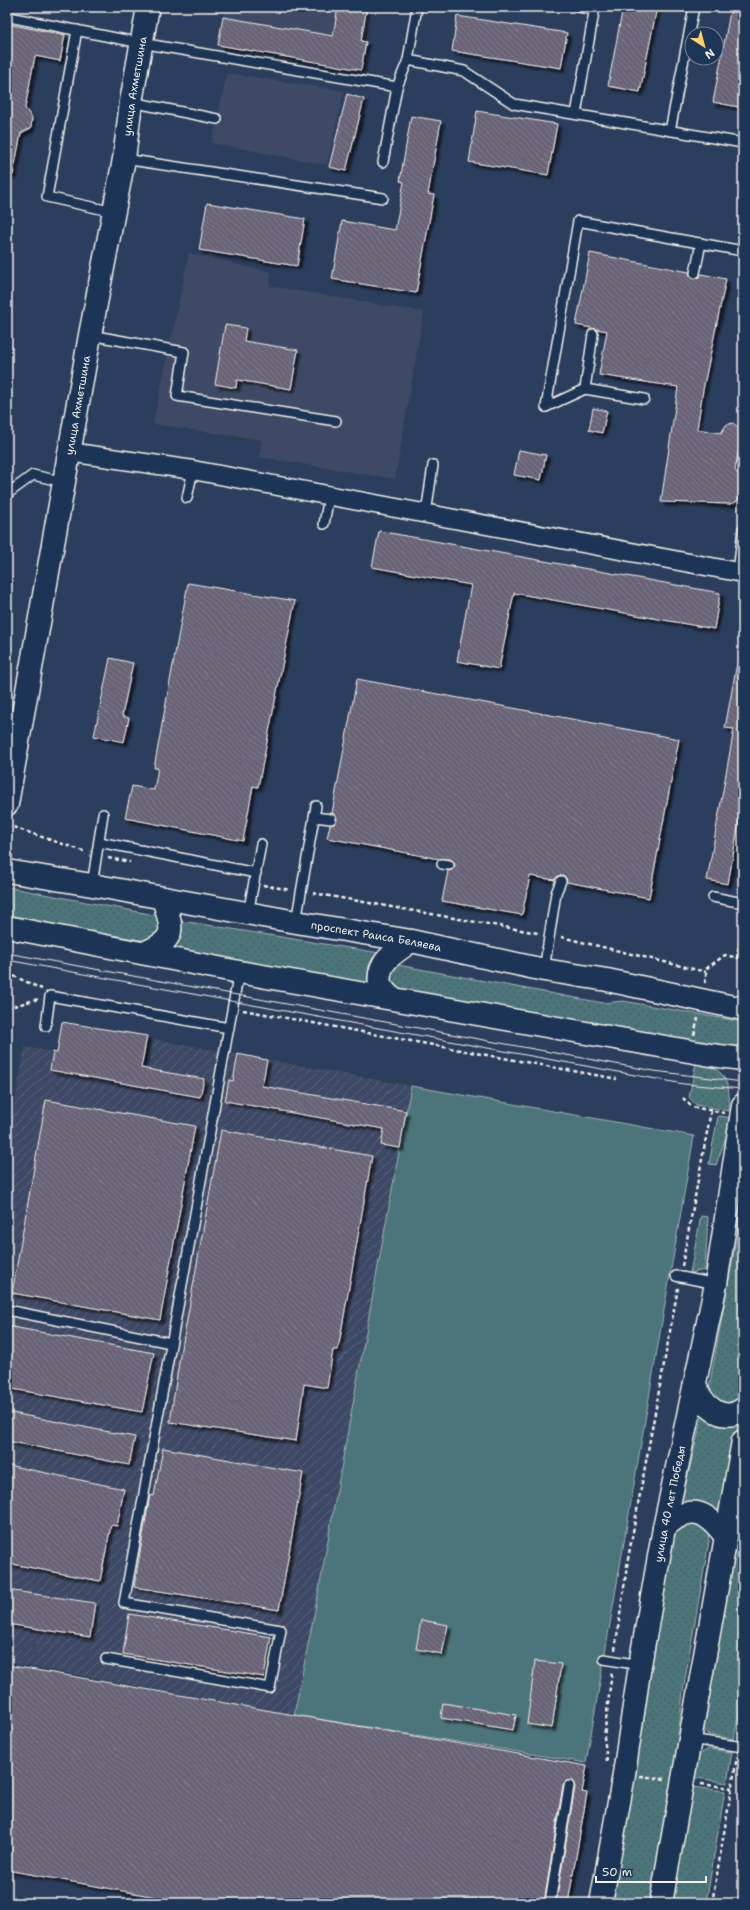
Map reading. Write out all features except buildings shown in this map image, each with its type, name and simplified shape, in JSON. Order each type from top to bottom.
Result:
[{"type":"street","name":"улица Ахметшина","points":[[7,804],[11,755],[64,482],[90,335],[124,159],[131,102],[148,7]]},
{"type":"street","points":[[69,452],[193,470],[740,573]]},
{"type":"street","name":"проспект Раиса Беляева","points":[[7,871],[411,941],[544,970],[607,980],[743,1009]]},
{"type":"street","points":[[144,953],[158,947],[168,939],[171,928],[163,898]]},
{"type":"street","points":[[7,927],[239,972],[691,1052],[743,1059]]},
{"type":"street","points":[[391,998],[380,986],[380,970],[382,964],[411,941]]},
{"type":"street","name":"улица 40 лет Победы","points":[[601,1903],[624,1774],[640,1665],[664,1528],[716,1284],[743,1105]]},
{"type":"street","points":[[695,1384],[704,1402],[720,1414],[728,1415],[739,1412],[743,1409]]},
{"type":"street","points":[[661,1903],[743,1442]]},
{"type":"street","points":[[664,1528],[682,1514],[692,1512],[702,1513],[716,1523],[726,1537]]},
{"type":"lane","points":[[383,162],[397,87],[408,60],[417,7]]},
{"type":"lane","points":[[576,114],[595,8],[580,7]]},
{"type":"lane","points":[[670,131],[694,7]]},
{"type":"lane","points":[[9,17],[142,43],[397,87]]},
{"type":"lane","points":[[77,30],[47,197],[114,212]]},
{"type":"lane","points":[[408,60],[464,71],[514,104],[743,143]]},
{"type":"lane","points":[[131,102],[218,119]]},
{"type":"lane","points":[[124,159],[383,198]]},
{"type":"lane","points":[[644,399],[585,389],[546,407],[578,221],[743,251]]},
{"type":"lane","points":[[695,273],[701,243]]},
{"type":"lane","points":[[585,389],[593,334]]},
{"type":"lane","points":[[90,335],[184,352],[177,396],[336,421]]},
{"type":"lane","points":[[426,514],[433,465]]},
{"type":"lane","points":[[187,498],[193,470]]},
{"type":"lane","points":[[7,494],[33,475],[64,482]]},
{"type":"lane","points":[[324,524],[329,496]]},
{"type":"lane","points":[[740,573],[743,529]]},
{"type":"lane","points":[[296,922],[300,891],[316,806]]},
{"type":"lane","points":[[92,885],[103,814]]},
{"type":"lane","points":[[314,817],[331,819]]},
{"type":"lane","points":[[99,842],[256,873]]},
{"type":"lane","points":[[250,914],[261,844]]},
{"type":"lane","points":[[544,970],[558,881]]},
{"type":"lane","points":[[713,897],[743,903]]},
{"type":"lane","points":[[106,1659],[270,1688],[281,1630],[124,1603],[239,972]]},
{"type":"lane","points":[[46,1026],[50,996],[229,1028]]},
{"type":"lane","points":[[678,1276],[716,1284]]},
{"type":"lane","points":[[7,1310],[171,1343]]},
{"type":"lane","points":[[609,1659],[640,1665]]},
{"type":"lane","points":[[690,1739],[741,1746]]},
{"type":"lane","points":[[550,1903],[569,1786]]},
{"type":"path","points":[[7,825],[97,856],[136,863]]},
{"type":"path","points":[[254,883],[549,935],[706,972]]},
{"type":"path","points":[[737,958],[743,920]]},
{"type":"path","points":[[704,984],[707,968],[725,955],[743,959]]},
{"type":"path","points":[[7,973],[39,987],[50,996]]},
{"type":"path","points":[[7,1008],[50,996]]},
{"type":"path","points":[[232,1008],[617,1078]]},
{"type":"path","points":[[691,1052],[699,1012]]},
{"type":"path","points":[[608,1766],[604,1737],[609,1659],[678,1276],[710,1111],[692,1107],[683,1098]]},
{"type":"path","points":[[712,1903],[743,1728]]},
{"type":"path","points":[[639,1776],[667,1779]]},
{"type":"path","points":[[698,1784],[732,1788]]},
{"type":"shaded area","points":[[225,7],[373,7],[361,70],[218,45]]},
{"type":"shaded area","points":[[227,73],[344,91],[327,165],[212,143]]},
{"type":"shaded area","points":[[189,253],[271,272],[270,286],[424,312],[395,479],[259,457],[262,440],[153,424]]},
{"type":"shaded area","points":[[154,1039],[411,1086],[317,1600],[294,1715],[7,1662],[7,1145],[25,1047],[148,1069]]},
{"type":"green space","points":[[7,887],[160,916],[164,921],[154,942],[86,931],[59,932],[7,921]]},
{"type":"green space","points":[[176,920],[380,953],[372,960],[368,972],[373,987],[167,952],[176,945],[180,935]]},
{"type":"green space","points":[[398,965],[603,1003],[623,1001],[743,1022],[741,1051],[393,989],[386,973],[391,967]]},
{"type":"green space","points":[[696,1063],[709,1065],[717,1070],[725,1079],[729,1091],[729,1111],[696,1105],[689,1097]]},
{"type":"green space","points":[[411,1086],[694,1136],[586,1763],[294,1715],[317,1600]]},
{"type":"green space","points":[[718,1116],[733,1118],[716,1165],[709,1164]]},
{"type":"green space","points":[[743,1158],[743,1395],[740,1401],[725,1405],[710,1395],[709,1388],[737,1235]]},
{"type":"green space","points":[[701,1216],[708,1217],[705,1270],[690,1273]]},
{"type":"green space","points":[[703,1413],[739,1419],[720,1514],[681,1504]]},
{"type":"green space","points":[[743,1492],[743,1690],[734,1739],[707,1734],[702,1724]]},
{"type":"green space","points":[[685,1521],[705,1526],[709,1541],[683,1691],[674,1780],[651,1903],[609,1903],[675,1532]]},
{"type":"green space","points":[[709,1749],[732,1752],[727,1783],[692,1777],[698,1755]]},
{"type":"green space","points":[[691,1787],[725,1791],[706,1903],[670,1903]]},
{"type":"tram line","points":[[7,953],[654,1071],[743,1082]]},
{"type":"tram line","points":[[7,960],[684,1084],[743,1089]]}]
